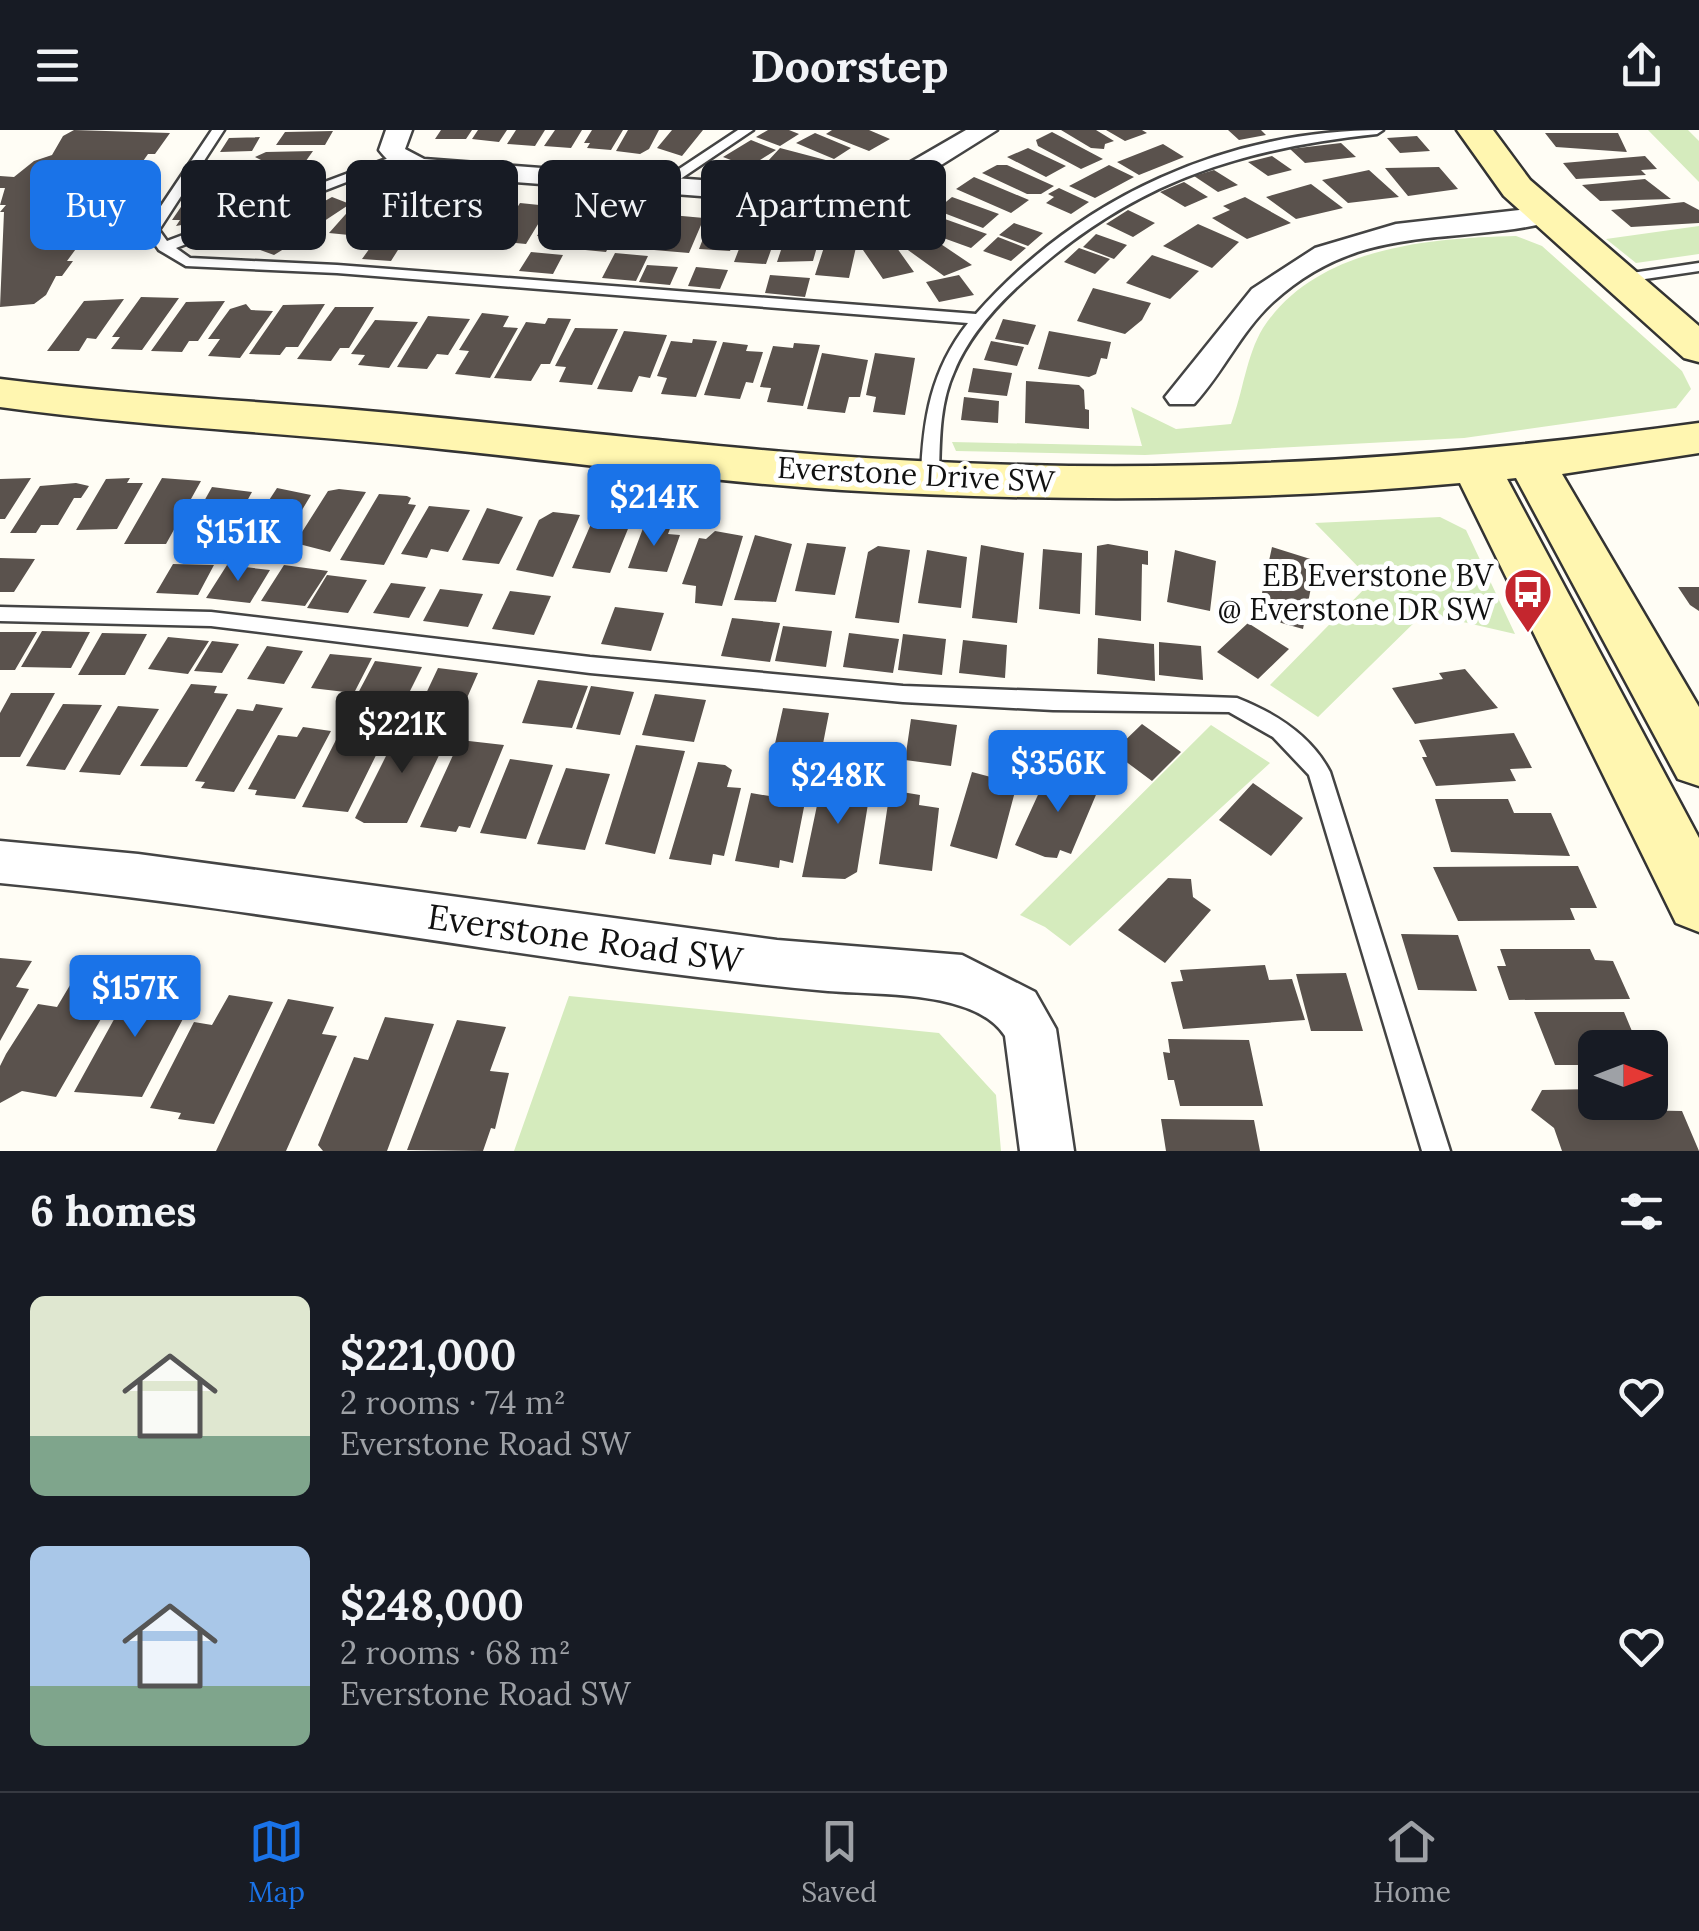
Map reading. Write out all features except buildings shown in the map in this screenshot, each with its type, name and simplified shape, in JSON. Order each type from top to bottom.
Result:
[{"type":"street","points":[[399,130],[392,150],[398,158],[424,167],[538,176]]},
{"type":"street","points":[[681,186],[858,197],[880,191],[984,130]]},
{"type":"street","points":[[1476,130],[1517,188],[1545,216],[1699,349]]},
{"type":"street","points":[[1182,397],[1202,377],[1240,319],[1286,276],[1310,261],[1392,233],[1545,216]]},
{"type":"street","name":"Everstone Drive SW","points":[[0,392],[133,411],[269,416],[704,460],[930,478],[1206,482],[1476,466],[1699,438]]},
{"type":"street","name":"Everstone Drive SW","points":[[0,427],[133,411]]},
{"type":"street","points":[[1531,460],[1699,762]]},
{"type":"street","points":[[1476,466],[1699,902]]},
{"type":"street","name":"Everstone Road SW","points":[[0,862],[138,875],[741,959],[962,979],[1018,1009],[1030,1029],[1047,1151]]},
{"type":"lane","points":[[218,130],[152,230],[164,247],[186,262],[336,269],[980,318]]},
{"type":"lane","points":[[681,173],[746,130]]},
{"type":"lane","points":[[930,478],[932,417],[944,374],[980,318],[1076,226],[1154,181],[1253,148],[1377,130]]},
{"type":"lane","points":[[164,247],[398,158]]},
{"type":"lane","points":[[1618,278],[1699,267]]},
{"type":"lane","points":[[0,614],[211,619],[590,665],[904,694],[1053,702],[1230,704],[1298,744],[1319,772],[1436,1151]]},
{"type":"green space","points":[[1648,130],[1688,130],[1699,141],[1699,182]]},
{"type":"green space","points":[[1699,226],[1699,254],[1636,263],[1606,239]]},
{"type":"green space","points":[[1516,236],[1542,246],[1682,371],[1691,389],[1676,408],[1464,438],[1145,455],[956,451],[952,442],[1142,446],[1131,407],[1176,429],[1231,424],[1263,328],[1286,301],[1313,280],[1377,252],[1447,240]]},
{"type":"green space","points":[[1440,517],[1466,530],[1515,634],[1424,613],[1318,717],[1270,685],[1372,581],[1315,523]]},
{"type":"green space","points":[[1211,725],[1270,763],[1070,946],[1020,915]]},
{"type":"green space","points":[[569,996],[939,1033],[996,1095],[1001,1151],[514,1151]]},
{"type":"place","name":"EB Everstone BV @ Everstone DR SW","points":[[1528,634]]}]
